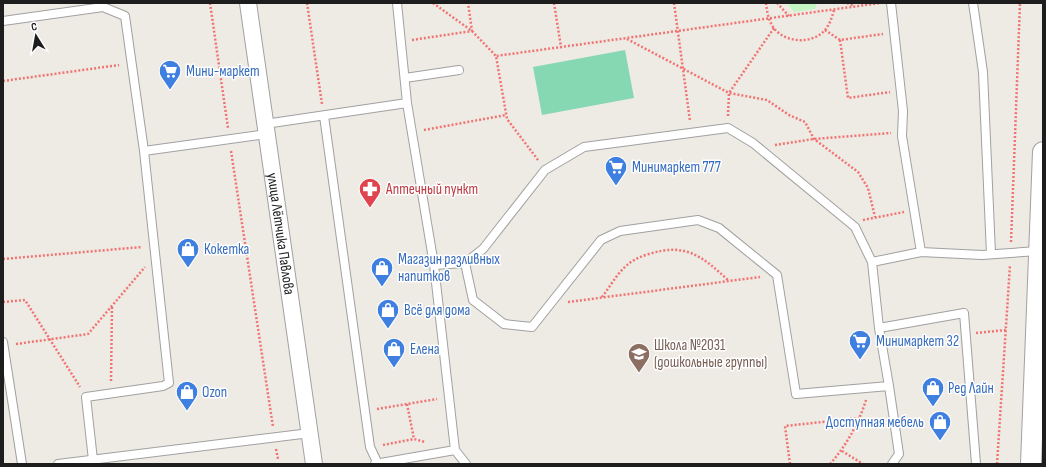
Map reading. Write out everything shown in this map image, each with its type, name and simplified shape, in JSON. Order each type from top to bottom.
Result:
[{"type":"street","name":"улица Лётчика Павлова","points":[[248,3],[314,464]]},
{"type":"street","points":[[1031,464],[1043,152]]},
{"type":"lane","points":[[397,3],[407,102],[434,264],[455,450],[466,464]]},
{"type":"lane","points":[[891,3],[903,111],[902,132],[921,252]]},
{"type":"lane","points":[[973,3],[983,72],[991,254]]},
{"type":"lane","points":[[3,21],[103,7],[126,16],[144,151],[169,383],[163,386],[86,397],[93,460]]},
{"type":"lane","points":[[405,78],[459,70]]},
{"type":"lane","points":[[144,151],[230,139],[324,116],[407,102]]},
{"type":"lane","points":[[324,116],[370,447],[377,464],[455,450]]},
{"type":"lane","points":[[434,264],[465,262],[483,249],[545,170],[584,147],[728,128],[758,148],[855,227],[872,262],[879,328],[899,454],[892,464]]},
{"type":"lane","points":[[465,262],[473,300],[504,324],[532,327],[552,304],[601,240],[620,231],[698,220],[719,228],[777,274],[796,394],[870,389],[889,386]]},
{"type":"lane","points":[[872,262],[921,252],[991,254],[1038,251]]},
{"type":"lane","points":[[879,328],[964,313],[976,464]]},
{"type":"lane","points":[[3,342],[22,464]]},
{"type":"lane","points":[[58,464],[310,433]]},
{"type":"path","points":[[210,3],[278,459]]},
{"type":"path","points":[[307,3],[324,116]]},
{"type":"path","points":[[433,3],[472,31],[496,56],[507,120],[545,170]]},
{"type":"path","points":[[468,3],[472,31]]},
{"type":"path","points":[[554,3],[561,47]]},
{"type":"path","points":[[674,3],[692,133]]},
{"type":"path","points":[[766,3],[769,20],[774,28],[783,36],[799,40],[816,37],[825,30],[831,21],[834,10]]},
{"type":"path","points":[[778,3],[789,16]]},
{"type":"path","points":[[847,3],[856,7]]},
{"type":"path","points":[[496,56],[769,20],[880,3]]},
{"type":"path","points":[[997,464],[1011,252],[1020,3]]},
{"type":"path","points":[[728,128],[729,93],[774,28]]},
{"type":"path","points":[[825,30],[840,40],[894,32]]},
{"type":"path","points":[[401,42],[472,31]]},
{"type":"path","points":[[627,39],[729,93],[767,100],[789,115],[805,122],[814,139],[858,172],[868,188],[875,217]]},
{"type":"path","points":[[840,40],[848,98],[900,90]]},
{"type":"path","points":[[3,81],[132,63]]},
{"type":"path","points":[[412,132],[506,115]]},
{"type":"path","points":[[758,148],[814,139],[902,132]]},
{"type":"path","points":[[851,223],[875,217],[914,211]]},
{"type":"path","points":[[602,297],[623,269],[638,257],[678,248],[694,254],[709,263],[729,281]]},
{"type":"path","points":[[3,259],[155,250]]},
{"type":"path","points":[[3,346],[88,334],[112,306],[155,250]]},
{"type":"path","points":[[552,304],[777,274]]},
{"type":"path","points":[[3,302],[25,300],[86,397]]},
{"type":"path","points":[[111,394],[112,306]]},
{"type":"path","points":[[966,334],[1006,330]]},
{"type":"path","points":[[830,464],[842,451],[859,418],[870,389]]},
{"type":"path","points":[[365,411],[449,397]]},
{"type":"path","points":[[407,404],[414,439]]},
{"type":"path","points":[[790,464],[785,426],[859,418]]},
{"type":"path","points":[[842,451],[863,464]]},
{"type":"green space","points":[[787,3],[817,3],[815,9],[794,12]]},
{"type":"green space","points":[[625,50],[634,98],[542,115],[533,67]]},
{"type":"place","name":"Мини-маркет","points":[[170,90]]},
{"type":"place","name":"Минимаркет 777","points":[[616,186]]},
{"type":"place","name":"Аптечный пункт","points":[[370,208]]},
{"type":"place","name":"Кокетка","points":[[188,268]]},
{"type":"place","name":"Магазин разливных напитков","points":[[382,288]]},
{"type":"place","name":"Всё для дома","points":[[388,330]]},
{"type":"place","name":"Минимаркет 32","points":[[860,360]]},
{"type":"place","name":"Елена","points":[[394,368]]},
{"type":"place","name":"Школа №2031 (дошкольные группы)","points":[[639,374]]},
{"type":"place","name":"Ред Лайн","points":[[933,408]]},
{"type":"place","name":"Ozon","points":[[187,412]]},
{"type":"place","name":"Доступная мебель","points":[[940,442]]}]
